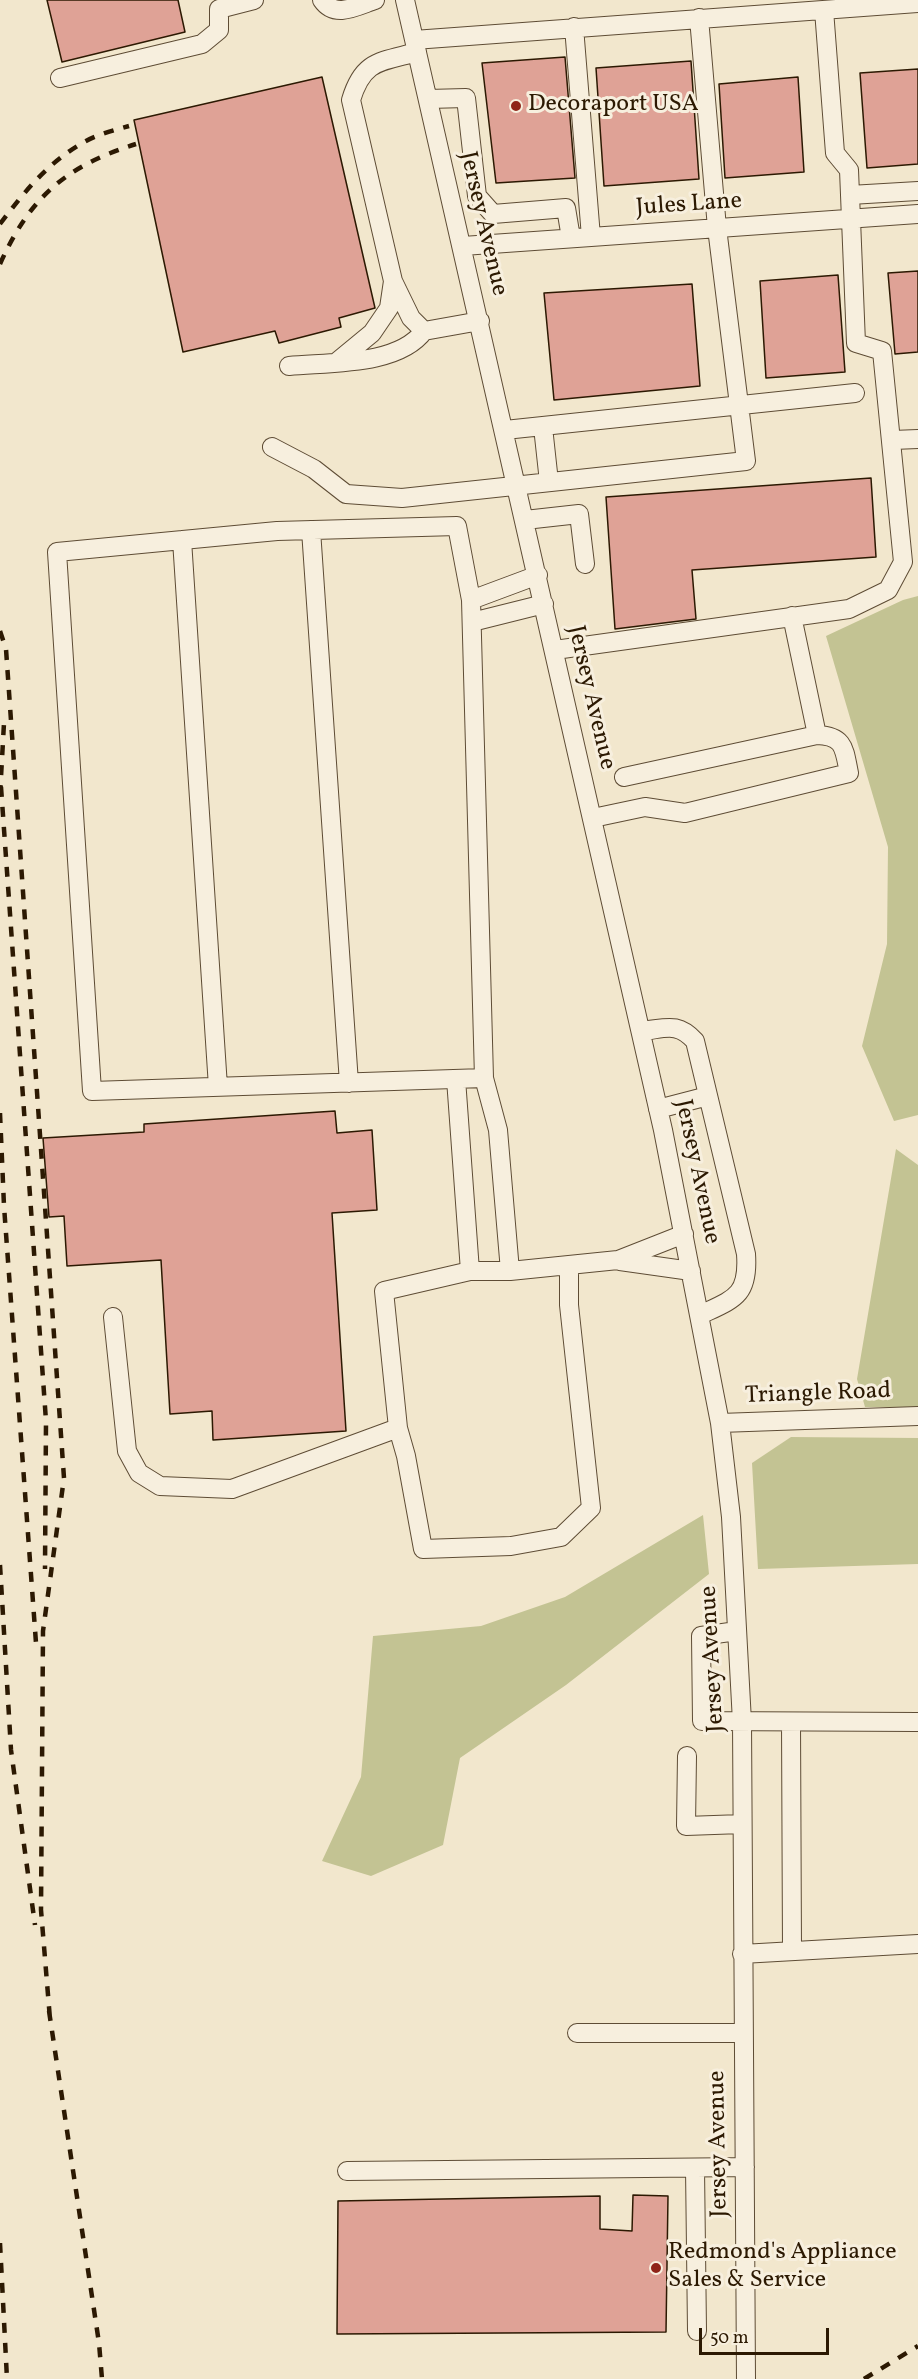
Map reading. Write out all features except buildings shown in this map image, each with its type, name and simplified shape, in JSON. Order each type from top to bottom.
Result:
[{"type":"street","points":[[60,78],[202,44],[219,30],[219,9],[254,0]]},
{"type":"street","points":[[322,0],[330,9],[338,11],[375,0]]},
{"type":"street","name":"Jersey Avenue","points":[[405,0],[641,1031],[684,1234],[720,1423],[731,1517],[742,1722],[746,2379]]},
{"type":"street","points":[[424,331],[411,318],[393,280],[351,100],[358,78],[377,63],[416,46],[573,27],[918,3]]},
{"type":"street","points":[[555,650],[849,609],[888,590],[903,562],[893,440],[882,351],[856,343],[850,243],[852,219],[849,170],[835,153],[824,10]]},
{"type":"street","points":[[272,447],[315,469],[346,494],[402,498],[746,461],[717,228],[699,18]]},
{"type":"street","points":[[573,27],[591,237]]},
{"type":"street","points":[[428,99],[466,98],[477,196],[493,214],[588,206]]},
{"type":"street","points":[[447,179],[474,172]]},
{"type":"street","points":[[850,195],[918,191]]},
{"type":"street","points":[[566,208],[571,238]]},
{"type":"street","points":[[509,213],[514,242]]},
{"type":"street","name":"Jules Lane","points":[[463,246],[918,214]]},
{"type":"street","points":[[338,361],[354,351],[378,325],[389,308],[393,280]]},
{"type":"street","points":[[289,366],[338,361],[366,361],[409,345],[417,340],[424,331],[480,321]]},
{"type":"street","points":[[505,430],[855,393]]},
{"type":"street","points":[[543,427],[549,482]]},
{"type":"street","points":[[893,440],[918,439]]},
{"type":"street","points":[[525,520],[579,514],[585,564]]},
{"type":"street","points":[[484,1078],[92,1091],[57,552],[311,530],[457,526],[471,600],[484,1078],[498,1130],[510,1271]]},
{"type":"street","points":[[311,530],[349,1083]]},
{"type":"street","points":[[182,540],[218,1087]]},
{"type":"street","points":[[471,600],[538,575]]},
{"type":"street","points":[[472,622],[544,604]]},
{"type":"street","points":[[792,616],[817,735]]},
{"type":"street","points":[[592,818],[645,807],[685,813],[849,773],[840,742],[834,738],[817,735],[624,777]]},
{"type":"street","points":[[641,1031],[674,1028],[685,1030],[695,1041],[746,1254],[748,1276],[740,1293],[732,1300],[700,1315]]},
{"type":"street","points":[[456,1079],[470,1271]]},
{"type":"street","points":[[658,1108],[708,1096]]},
{"type":"street","points":[[569,1266],[569,1305],[591,1508],[561,1537],[512,1546],[423,1549],[406,1456],[398,1428],[384,1291],[470,1271],[510,1271],[618,1260],[684,1234]]},
{"type":"street","points":[[618,1260],[691,1271]]},
{"type":"street","points":[[114,1317],[127,1451],[139,1473],[159,1486],[231,1489],[398,1428]]},
{"type":"street","name":"Triangle Road","points":[[720,1423],[918,1416]]},
{"type":"street","points":[[736,1630],[701,1636],[702,1721],[918,1722]]},
{"type":"street","points":[[791,1722],[792,1951]]},
{"type":"street","points":[[687,1756],[686,1826],[742,1824]]},
{"type":"street","points":[[742,1954],[918,1944]]},
{"type":"street","points":[[577,2033],[743,2033]]},
{"type":"street","points":[[346,2171],[745,2167]]},
{"type":"street","points":[[695,2168],[697,2331]]},
{"type":"green space","points":[[918,596],[918,1115],[894,1121],[862,1046],[887,944],[888,847],[826,636],[903,600]]},
{"type":"green space","points":[[896,1149],[918,1165],[918,1407],[865,1407],[857,1379]]},
{"type":"green space","points":[[791,1437],[918,1438],[918,1564],[758,1569],[752,1463]]},
{"type":"green space","points":[[703,1515],[709,1574],[566,1685],[460,1758],[443,1845],[371,1876],[322,1861],[361,1777],[373,1636],[481,1626],[565,1597]]},
{"type":"railway","points":[[0,224],[28,189],[60,158],[91,139],[129,126]]},
{"type":"railway","points":[[0,264],[24,220],[53,187],[89,163],[136,144]]},
{"type":"railway","points":[[0,631],[6,649],[64,1478],[43,1631],[41,1910],[50,2019]]},
{"type":"railway","points":[[0,795],[4,723]]},
{"type":"railway","points":[[1,787],[46,1421],[45,1569]]},
{"type":"railway","points":[[0,1113],[4,1206],[36,1643]]},
{"type":"railway","points":[[0,1565],[11,1750],[35,1925]]},
{"type":"railway","points":[[49,2011],[99,2343],[102,2379]]},
{"type":"railway","points":[[0,2243],[7,2379]]},
{"type":"railway","points":[[864,2379],[918,2346]]},
{"type":"place","name":"Decoraport USA","points":[[516,106]]},
{"type":"place","name":"Redmond's Appliance Sales & Service","points":[[656,2268]]}]
